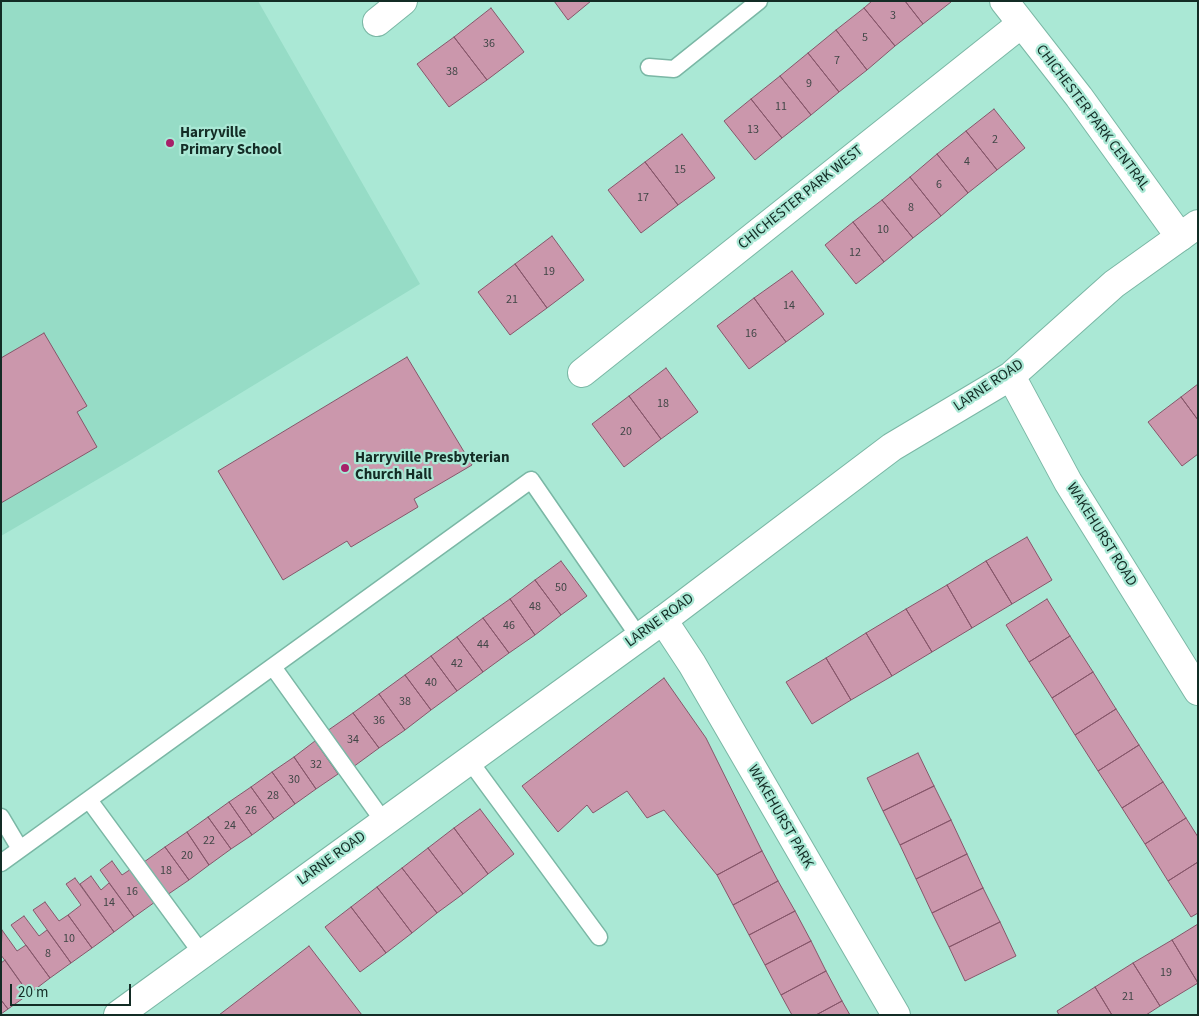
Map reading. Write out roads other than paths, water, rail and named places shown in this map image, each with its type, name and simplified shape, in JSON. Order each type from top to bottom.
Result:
[{"type":"street","points":[[377,22],[403,1]]},
{"type":"street","name":"CHICHESTER PARK CENTRAL","points":[[1004,1],[1079,97],[1189,230]]},
{"type":"street","name":"CHICHESTER PARK WEST","points":[[582,373],[1021,24]]},
{"type":"street","name":"LARNE ROAD","points":[[118,1015],[663,620],[892,447],[1011,376],[1114,284],[1189,230]]},
{"type":"street","name":"WAKEHURST ROAD","points":[[1011,376],[1068,482],[1198,691]]},
{"type":"street","name":"WAKEHURST PARK","points":[[663,620],[692,664],[896,1015]]},
{"type":"lane","points":[[649,67],[674,69],[760,1]]},
{"type":"lane","points":[[1,863],[531,480],[639,637]]},
{"type":"lane","points":[[273,667],[384,822]]},
{"type":"lane","points":[[469,760],[599,937]]},
{"type":"lane","points":[[89,800],[202,954]]},
{"type":"lane","points":[[1,817],[20,849]]},
{"type":"place","name":"Harryville Primary School","points":[[170,143]]},
{"type":"place","name":"Harryville Presbyterian Church Hall","points":[[345,468]]}]
